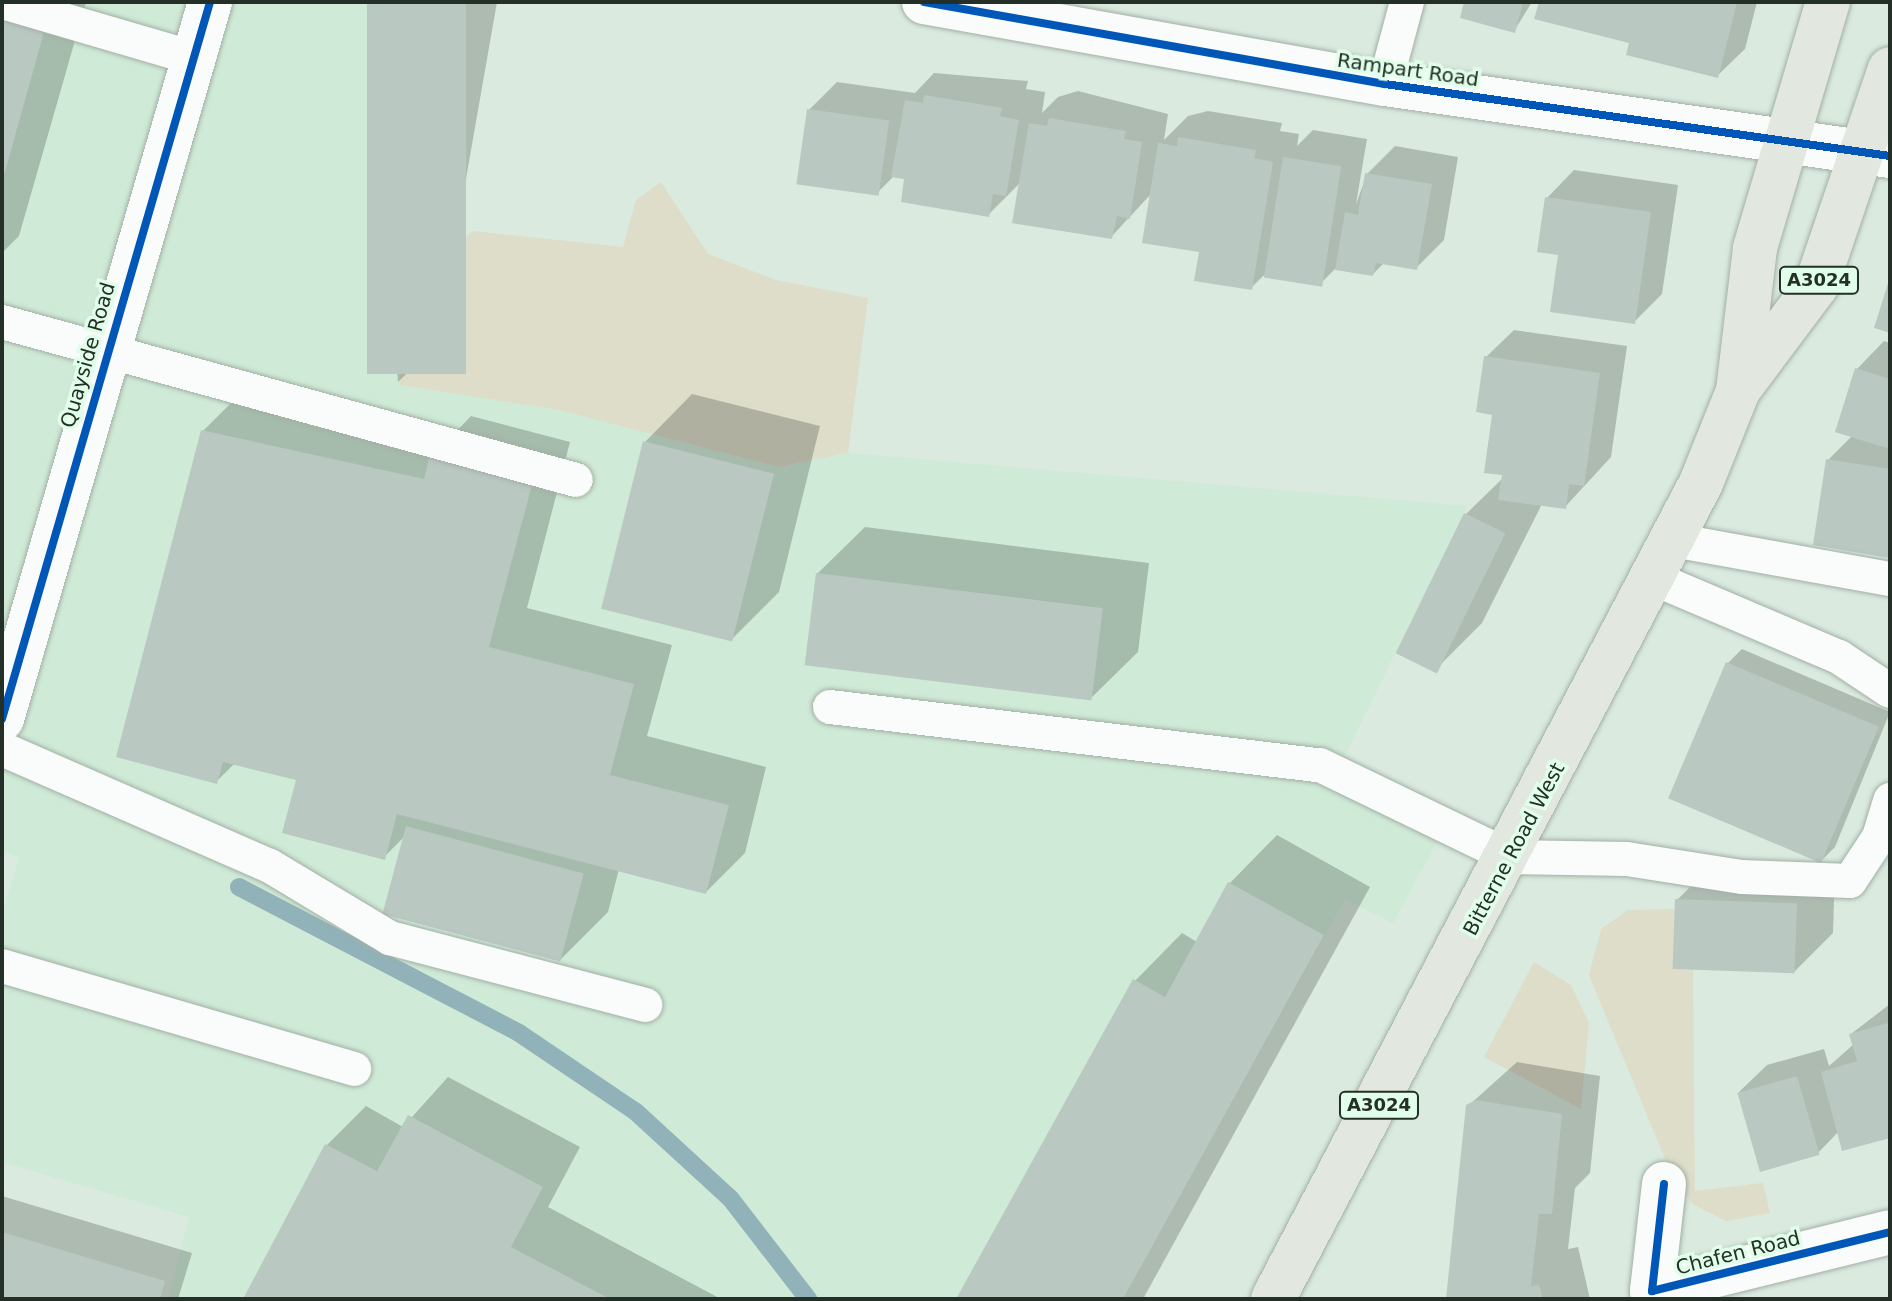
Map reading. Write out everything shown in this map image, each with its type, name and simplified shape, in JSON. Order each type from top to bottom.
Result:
[{"type":"main road","name":"Bitterne Road West","points":[[1738,391],[1755,248],[1828,2]]},
{"type":"main road","name":"Bitterne Road West","points":[[1273,1299],[1655,579],[1738,391],[1816,286],[1879,153],[1890,69]]},
{"type":"street","name":"Quayside Road","points":[[2,719],[9,666],[210,2]]},
{"type":"street","name":"Rampart Road","points":[[947,4],[1385,84],[1879,153]]},
{"type":"street","name":"Chafen Road","points":[[1664,1184],[1651,1295],[1890,1232]]},
{"type":"lane","points":[[2,2],[194,58]]},
{"type":"lane","points":[[1385,84],[1407,2]]},
{"type":"lane","points":[[2,322],[576,480]]},
{"type":"lane","points":[[1673,540],[1890,579]]},
{"type":"lane","points":[[1655,579],[1839,657],[1890,691]]},
{"type":"lane","points":[[830,707],[1320,765],[1510,857],[1627,859],[1742,877],[1850,881],[1879,837],[1890,800]]},
{"type":"lane","points":[[2,749],[270,866],[390,938],[645,1005]]},
{"type":"lane","points":[[2,966],[354,1069]]},
{"type":"shaded area","points":[[2,2],[466,2],[399,385],[559,410],[778,467],[848,453],[1467,506],[1344,758],[1453,813],[1393,923],[1345,899],[1123,1299],[168,1299],[189,1217],[2,1162],[2,914],[19,858],[2,850]]},
{"type":"shaded area","points":[[661,182],[708,254],[776,280],[868,298],[848,453],[778,467],[559,410],[399,385],[409,326],[439,260],[473,231],[623,247],[636,200]]},
{"type":"shaded area","points":[[1675,909],[1673,969],[1693,970],[1695,1191],[1763,1183],[1770,1213],[1726,1221],[1694,1205],[1675,1183],[1589,975],[1601,929],[1628,910]]},
{"type":"shaded area","points":[[1534,962],[1571,985],[1589,1023],[1581,1109],[1484,1057]]},
{"type":"building","points":[[367,2],[466,2],[466,374],[367,374]]},
{"type":"building","points":[[1464,2],[1523,2],[1515,33],[1460,18]]},
{"type":"building","points":[[1539,2],[1737,2],[1718,78],[1626,55],[1629,43],[1534,19]]},
{"type":"building","points":[[2,20],[44,32],[3,179],[2,178]]},
{"type":"building","points":[[924,95],[1002,108],[1000,116],[1019,120],[1006,196],[993,194],[989,217],[901,202],[904,179],[891,177],[905,100],[923,103]]},
{"type":"building","points":[[807,109],[889,121],[879,196],[796,184]]},
{"type":"building","points":[[1049,118],[1126,131],[1124,139],[1142,142],[1130,219],[1117,216],[1112,239],[1012,223],[1029,123],[1047,126]]},
{"type":"building","points":[[1178,137],[1256,150],[1254,158],[1273,162],[1252,290],[1194,281],[1199,252],[1142,243],[1158,143],[1177,146]]},
{"type":"building","points":[[1283,157],[1341,166],[1322,287],[1264,277]]},
{"type":"building","points":[[1365,173],[1432,184],[1417,270],[1376,263],[1373,276],[1335,270],[1345,212],[1358,215]]},
{"type":"building","points":[[1545,197],[1651,212],[1635,324],[1550,312],[1558,255],[1537,252]]},
{"type":"building","points":[[1890,280],[1890,333],[1874,328]]},
{"type":"building","points":[[1484,356],[1600,373],[1584,486],[1569,484],[1566,509],[1498,500],[1502,475],[1484,473],[1492,415],[1476,412]]},
{"type":"building","points":[[1855,368],[1890,379],[1890,449],[1835,432]]},
{"type":"building","points":[[201,430],[424,479],[430,454],[533,481],[489,647],[634,684],[610,775],[729,805],[706,894],[397,814],[385,860],[282,833],[296,780],[223,762],[217,784],[116,757]]},
{"type":"building","points":[[643,441],[774,474],[732,642],[601,609]]},
{"type":"building","points":[[1826,459],[1890,469],[1890,558],[1813,545]]},
{"type":"building","points":[[1464,513],[1505,533],[1437,673],[1396,653]]},
{"type":"building","points":[[816,573],[1103,608],[1092,701],[805,665]]},
{"type":"building","points":[[1726,662],[1879,727],[1821,863],[1668,798]]},
{"type":"building","points":[[406,826],[584,874],[560,962],[382,914]]},
{"type":"building","points":[[1228,882],[1324,935],[1123,1299],[956,1299],[1133,979],[1165,997]]},
{"type":"building","points":[[1675,899],[1797,903],[1794,973],[1673,969]]},
{"type":"building","points":[[1888,1023],[1890,1138],[1842,1151],[1821,1072],[1857,1061],[1849,1034]]},
{"type":"building","points":[[1797,1076],[1820,1155],[1760,1172],[1737,1093]]},
{"type":"building","points":[[1476,1100],[1562,1114],[1552,1214],[1539,1214],[1531,1286],[1539,1285],[1543,1299],[1446,1299],[1466,1105]]},
{"type":"building","points":[[408,1115],[543,1187],[511,1247],[610,1299],[243,1299],[325,1144],[377,1171]]},
{"type":"building","points":[[2,1232],[165,1281],[160,1299],[2,1299]]},
{"type":"waterway","points":[[239,887],[519,1033],[636,1112],[730,1198],[808,1299]]},
{"type":"cycle path","points":[[2,719],[210,2]]},
{"type":"cycle path","points":[[924,2],[1385,84],[1890,156]]},
{"type":"cycle path","points":[[1664,1184],[1652,1291],[1890,1232]]}]
